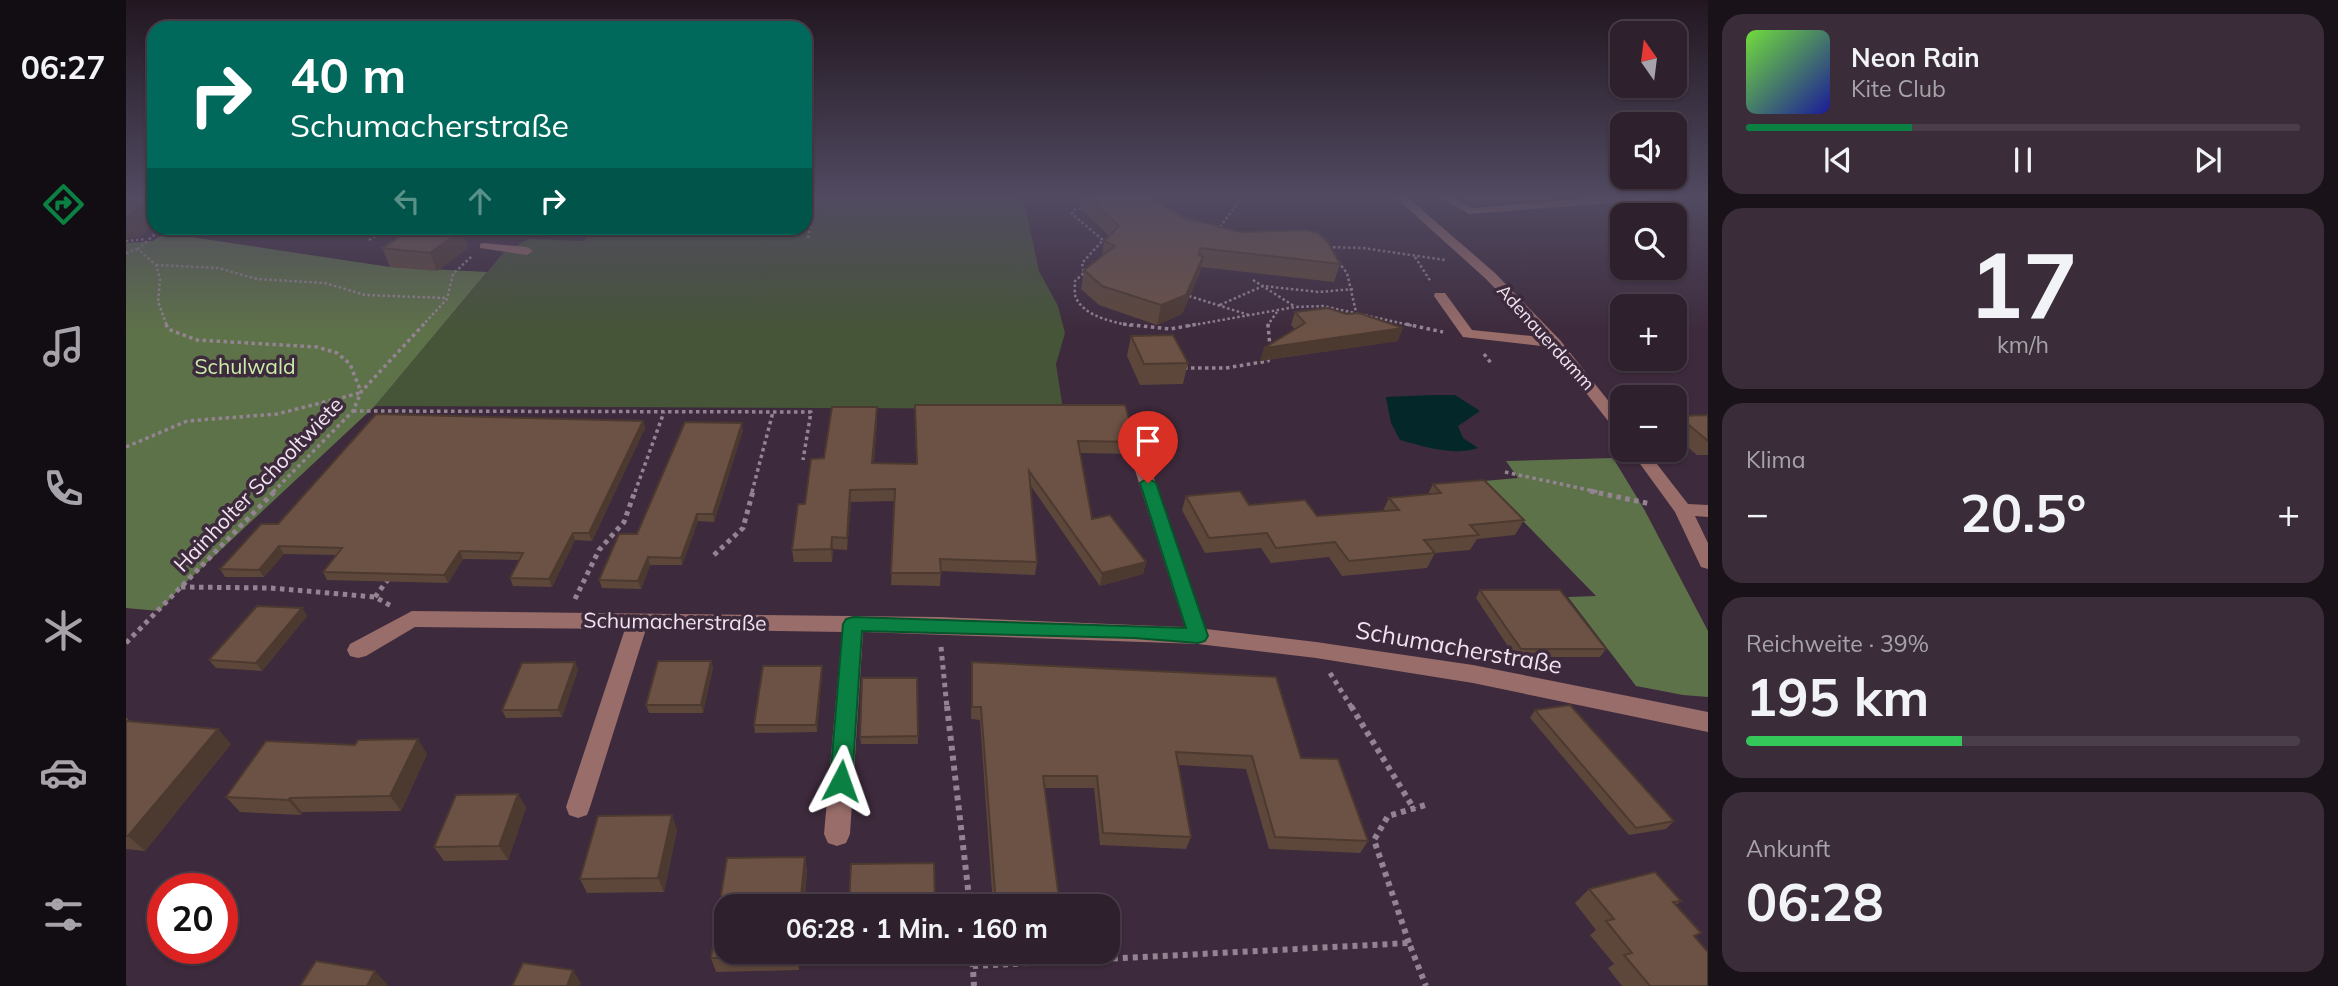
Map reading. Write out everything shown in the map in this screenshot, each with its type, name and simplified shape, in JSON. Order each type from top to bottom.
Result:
[{"type":"street","name":"Adenauerdamm","points":[[1454,242],[1476,261],[1555,343],[1610,413]]},
{"type":"street","points":[[484,246],[527,251]]},
{"type":"street","points":[[1440,296],[1468,334],[1555,343]]},
{"type":"street","points":[[1647,462],[1683,510],[1708,562]]},
{"type":"street","points":[[1141,464],[1198,636]]},
{"type":"street","points":[[1683,510],[1708,511]]},
{"type":"street","points":[[358,650],[412,619]]},
{"type":"street","name":"Schumacherstraße","points":[[412,619],[939,625],[1198,636],[1316,650],[1536,685],[1708,722]]},
{"type":"street","points":[[578,807],[638,621]]},
{"type":"street","points":[[837,834],[853,624]]},
{"type":"path","points":[[126,253],[138,249],[144,242]]},
{"type":"path","points":[[1082,263],[1100,242]]},
{"type":"path","points":[[1356,312],[1351,278],[1340,260],[1324,247],[1363,248],[1476,261]]},
{"type":"path","points":[[126,447],[187,421],[277,414],[361,392],[350,364],[337,353],[317,347],[197,340],[168,329],[158,302],[160,279],[156,265],[138,249]]},
{"type":"path","points":[[1415,256],[1440,296]]},
{"type":"path","points":[[1082,263],[1092,266]]},
{"type":"path","points":[[1082,263],[1084,272],[1075,281],[1076,298],[1089,312],[1112,323],[1170,328],[1294,307],[1323,306],[1434,331],[1468,334]]},
{"type":"path","points":[[156,265],[218,268],[257,279],[325,283],[365,295],[447,299]]},
{"type":"path","name":"Hainholter Schooltwiete","points":[[126,643],[353,411],[361,392],[447,299],[453,274]]},
{"type":"path","points":[[1253,280],[1294,307]]},
{"type":"path","points":[[1220,305],[1263,286],[1319,292],[1353,289]]},
{"type":"path","points":[[1189,296],[1250,315]]},
{"type":"path","points":[[1176,369],[1226,368],[1268,361],[1270,351],[1267,326],[1276,312]]},
{"type":"path","points":[[353,411],[811,411],[803,460]]},
{"type":"path","points":[[511,422],[519,411]]},
{"type":"path","points":[[565,620],[599,550],[624,522],[664,412]]},
{"type":"path","points":[[714,555],[743,528],[773,412]]},
{"type":"path","points":[[1505,472],[1683,510]]},
{"type":"path","points":[[375,597],[397,568]]},
{"type":"path","points":[[181,587],[271,587],[375,597],[412,619]]},
{"type":"path","points":[[939,625],[944,689],[967,847],[969,894]]},
{"type":"path","points":[[1316,650],[1414,809]]},
{"type":"path","points":[[1426,986],[1374,840],[1388,816],[1429,804]]},
{"type":"path","points":[[974,986],[973,966],[1409,943]]},
{"type":"shaded area","points":[[523,242],[1033,242],[1039,271],[1058,306],[1065,333],[1056,364],[1063,409],[375,406],[504,252]]},
{"type":"shaded area","points":[[1455,395],[1480,411],[1458,426],[1463,438],[1478,448],[1449,451],[1400,440],[1391,423],[1386,397]]},
{"type":"green space","name":"Schulwald","points":[[224,242],[390,267],[487,272],[375,406],[181,587],[159,611],[126,608],[126,243]]},
{"type":"green space","points":[[1610,458],[1610,462],[1615,462],[1644,509],[1708,631],[1708,697],[1636,686],[1568,597],[1596,596],[1484,481],[1518,478],[1506,461]]},
{"type":"building","points":[[392,242],[445,242],[430,253],[382,248]]},
{"type":"building","points":[[1106,242],[1328,242],[1340,264],[1200,248],[1199,255],[1203,257],[1186,295],[1161,305],[1102,286],[1084,270],[1115,246]]},
{"type":"building","points":[[1328,308],[1346,314],[1359,313],[1403,328],[1264,348],[1305,323],[1295,312]]},
{"type":"building","points":[[1173,335],[1188,363],[1144,364],[1131,336]]},
{"type":"building","points":[[915,405],[1125,405],[1136,442],[1078,441],[1092,519],[1110,515],[1146,562],[1102,573],[1029,471],[1037,562],[940,559],[941,573],[891,573],[895,489],[850,490],[847,538],[832,537],[831,549],[792,550],[798,504],[805,504],[811,459],[824,458],[832,407],[877,407],[872,463],[917,464]]},
{"type":"building","points":[[376,414],[643,421],[589,533],[573,533],[549,579],[510,578],[523,553],[460,551],[444,575],[323,572],[342,548],[279,546],[259,570],[220,569],[261,524],[278,524]]},
{"type":"building","points":[[1708,415],[1708,441],[1687,424],[1687,416]]},
{"type":"building","points":[[685,422],[742,423],[713,514],[697,514],[681,558],[648,557],[638,581],[599,580],[619,534],[637,534]]},
{"type":"building","points":[[1484,480],[1524,520],[1470,525],[1479,535],[1424,540],[1435,553],[1349,561],[1335,542],[1276,548],[1267,533],[1209,538],[1186,496],[1240,491],[1249,505],[1305,500],[1317,516],[1399,510],[1389,498],[1441,493],[1433,484]]},
{"type":"building","points":[[1480,590],[1560,590],[1606,649],[1521,649]]},
{"type":"building","points":[[257,606],[302,608],[256,663],[209,660]]},
{"type":"building","points":[[658,661],[711,661],[701,705],[646,705]]},
{"type":"building","points":[[575,662],[558,710],[502,710],[522,663]]},
{"type":"building","points":[[972,662],[1276,677],[1301,758],[1338,759],[1368,841],[1275,837],[1252,756],[1176,752],[1191,837],[1103,833],[1097,776],[1043,776],[1058,894],[995,894],[981,707],[972,707]]},
{"type":"building","points":[[763,666],[822,666],[816,725],[754,725]]},
{"type":"building","points":[[862,678],[917,678],[918,736],[860,737]]},
{"type":"building","points":[[1570,705],[1674,821],[1636,828],[1535,710]]},
{"type":"building","points":[[126,721],[218,729],[128,836],[126,836]]},
{"type":"building","points":[[418,739],[390,796],[288,800],[226,797],[266,741],[355,745],[358,740]]},
{"type":"building","points":[[518,794],[499,846],[434,847],[456,795]]},
{"type":"building","points":[[672,815],[658,878],[580,879],[598,816]]},
{"type":"building","points":[[805,857],[801,894],[721,894],[727,858]]},
{"type":"building","points":[[934,863],[935,894],[850,894],[851,864]]},
{"type":"building","points":[[1655,872],[1681,901],[1673,902],[1701,933],[1694,936],[1708,952],[1708,986],[1650,986],[1624,955],[1632,953],[1606,921],[1614,919],[1589,889]]},
{"type":"building","points":[[316,961],[375,971],[367,986],[300,986]]},
{"type":"building","points":[[523,963],[573,970],[567,986],[512,986]]},
{"type":"route","points":[[841,781],[853,624],[1134,631],[1198,636],[1148,483]]}]
